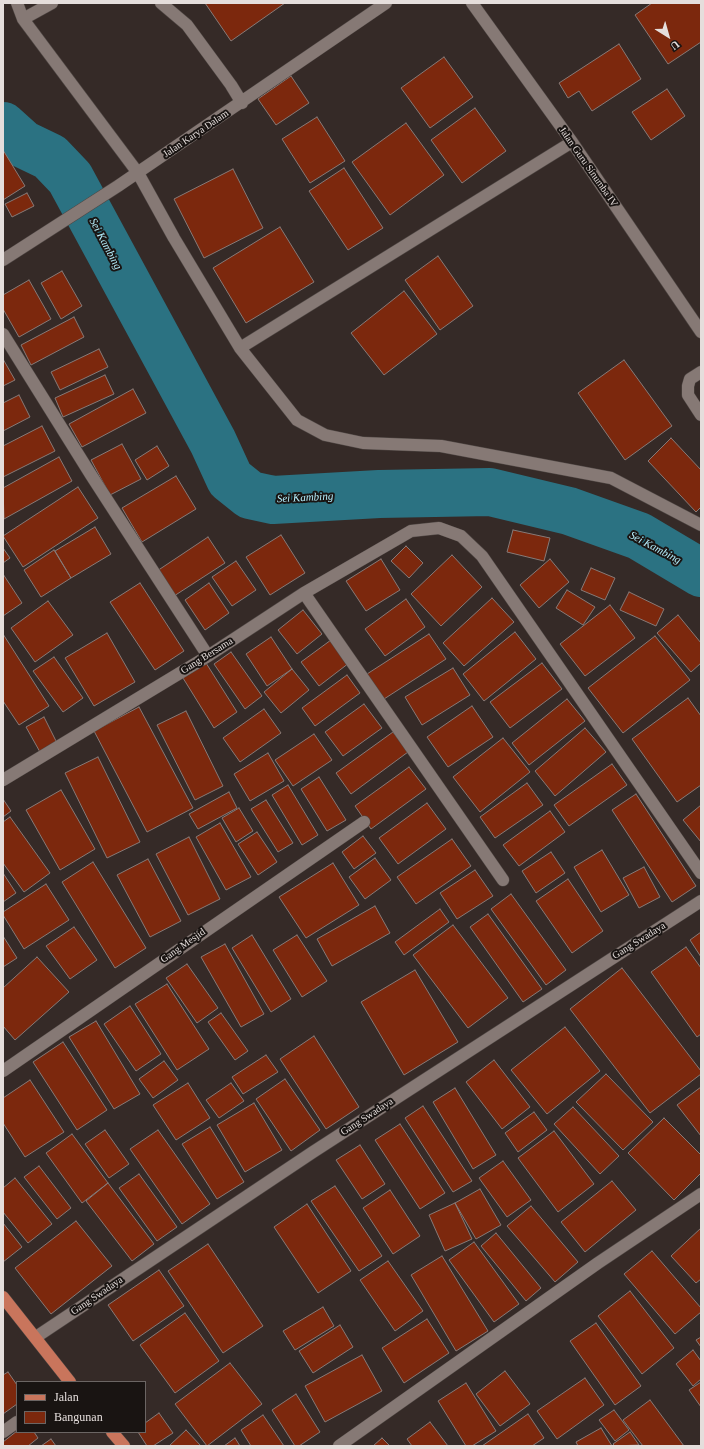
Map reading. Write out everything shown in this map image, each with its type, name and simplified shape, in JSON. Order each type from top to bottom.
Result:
[{"type":"main road","points":[[3,1297],[69,1381]]},
{"type":"main road","points":[[113,1433],[124,1446]]},
{"type":"street","points":[[17,3],[23,19],[138,173],[174,238],[240,348],[297,420],[325,435],[363,443],[441,446],[611,478],[701,524]]},
{"type":"street","points":[[23,19],[52,3]]},
{"type":"street","points":[[161,3],[188,25],[232,85],[242,103]]},
{"type":"street","name":"Jalan Karya Dalam","points":[[3,260],[138,173],[386,3]]},
{"type":"street","name":"Jalan Guru Sinumba IV","points":[[472,3],[572,142],[701,332]]},
{"type":"street","points":[[240,348],[572,142]]},
{"type":"street","points":[[3,334],[91,475],[208,656]]},
{"type":"street","points":[[701,372],[690,379],[688,395],[701,415]]},
{"type":"street","name":"Gang Bersama","points":[[3,780],[208,656],[304,593],[411,531],[438,528],[461,536],[482,556],[701,873]]},
{"type":"street","points":[[304,593],[503,880]]},
{"type":"street","name":"Gang Mesjid","points":[[3,1071],[364,822]]},
{"type":"street","name":"Gang Swadaya","points":[[36,1337],[326,1143],[701,901]]},
{"type":"street","points":[[339,1446],[598,1263],[701,1194]]},
{"type":"street","points":[[3,1432],[16,1423]]},
{"type":"building","points":[[205,3],[285,3],[231,41]]},
{"type":"building","points":[[652,3],[701,3],[701,42],[668,64],[635,15]]},
{"type":"building","points":[[619,44],[641,79],[592,111],[579,91],[568,98],[559,83]]},
{"type":"building","points":[[444,57],[473,97],[430,128],[401,88]]},
{"type":"building","points":[[291,76],[309,103],[276,125],[258,99]]},
{"type":"building","points":[[667,89],[685,116],[651,140],[632,112]]},
{"type":"building","points":[[475,108],[506,151],[462,183],[431,140]]},
{"type":"building","points":[[317,117],[345,161],[310,183],[282,139]]},
{"type":"building","points":[[406,123],[444,175],[390,215],[352,162]]},
{"type":"building","points":[[3,150],[25,186],[3,200]]},
{"type":"building","points":[[344,168],[383,228],[348,250],[309,191]]},
{"type":"building","points":[[233,169],[263,228],[204,258],[174,199]]},
{"type":"building","points":[[27,193],[34,206],[12,217],[5,204]]},
{"type":"building","points":[[280,227],[314,282],[246,323],[213,268]]},
{"type":"building","points":[[438,256],[473,306],[440,330],[405,280]]},
{"type":"building","points":[[62,271],[82,306],[61,319],[41,283]]},
{"type":"building","points":[[29,280],[51,319],[19,337],[3,309],[3,295]]},
{"type":"building","points":[[404,291],[437,334],[384,375],[351,333]]},
{"type":"building","points":[[74,317],[84,337],[31,365],[21,345]]},
{"type":"building","points":[[99,349],[108,367],[60,390],[51,372]]},
{"type":"building","points":[[3,359],[15,380],[3,386]]},
{"type":"building","points":[[624,360],[672,426],[625,460],[578,393]]},
{"type":"building","points":[[105,375],[114,394],[63,417],[55,398]]},
{"type":"building","points":[[133,389],[146,413],[82,447],[69,424]]},
{"type":"building","points":[[19,395],[30,417],[3,431],[3,403]]},
{"type":"building","points":[[42,426],[55,451],[3,477],[3,446]]},
{"type":"building","points":[[671,438],[701,470],[701,507],[696,512],[648,461]]},
{"type":"building","points":[[122,444],[141,479],[110,495],[91,460]]},
{"type":"building","points":[[157,446],[169,466],[147,480],[135,460]]},
{"type":"building","points":[[59,457],[72,481],[4,519],[3,488]]},
{"type":"building","points":[[176,476],[196,509],[142,542],[122,508]]},
{"type":"building","points":[[78,487],[98,518],[23,567],[3,536]]},
{"type":"building","points":[[95,527],[111,554],[71,578],[55,551]]},
{"type":"building","points":[[513,530],[550,538],[544,561],[507,552]]},
{"type":"building","points":[[281,535],[305,573],[270,595],[246,557]]},
{"type":"building","points":[[208,537],[225,563],[174,596],[157,571]]},
{"type":"building","points":[[406,546],[423,563],[409,578],[391,561]]},
{"type":"building","points":[[3,548],[10,558],[3,563]]},
{"type":"building","points":[[54,550],[71,578],[41,597],[24,570]]},
{"type":"building","points":[[452,555],[482,587],[441,626],[411,594]]},
{"type":"building","points":[[381,559],[400,590],[366,611],[346,581]]},
{"type":"building","points":[[550,559],[569,582],[539,608],[520,585]]},
{"type":"building","points":[[236,561],[256,590],[232,606],[212,577]]},
{"type":"building","points":[[591,568],[615,578],[605,600],[581,590]]},
{"type":"building","points":[[3,574],[22,603],[3,616]]},
{"type":"building","points":[[140,583],[184,651],[155,670],[110,602]]},
{"type":"building","points":[[209,583],[229,613],[205,630],[185,600]]},
{"type":"building","points":[[567,590],[595,607],[583,625],[556,608]]},
{"type":"building","points":[[629,592],[664,609],[656,626],[620,610]]},
{"type":"building","points":[[492,598],[514,622],[464,666],[443,643]]},
{"type":"building","points":[[406,599],[425,627],[385,656],[365,629]]},
{"type":"building","points":[[48,601],[73,635],[35,662],[11,628]]},
{"type":"building","points":[[610,605],[635,638],[585,676],[560,644]]},
{"type":"building","points":[[303,610],[322,634],[297,654],[278,630]]},
{"type":"building","points":[[678,615],[701,643],[701,663],[691,672],[657,633]]},
{"type":"building","points":[[515,632],[536,659],[484,701],[463,674]]},
{"type":"building","points":[[107,633],[135,682],[94,706],[65,658]]},
{"type":"building","points":[[3,634],[49,706],[19,725],[3,701]]},
{"type":"building","points":[[429,634],[446,659],[384,699],[367,674]]},
{"type":"building","points":[[655,636],[690,680],[623,733],[588,688]]},
{"type":"building","points":[[271,637],[292,669],[267,686],[246,654]]},
{"type":"building","points":[[331,640],[349,663],[319,686],[301,662]]},
{"type":"building","points":[[231,652],[262,696],[245,709],[214,664]]},
{"type":"building","points":[[54,657],[83,698],[63,712],[33,671]]},
{"type":"building","points":[[206,663],[237,712],[214,728],[183,678]]},
{"type":"building","points":[[542,663],[562,689],[510,728],[490,702]]},
{"type":"building","points":[[453,668],[470,695],[422,725],[405,697]]},
{"type":"building","points":[[292,669],[309,690],[281,713],[264,692]]},
{"type":"building","points":[[347,675],[360,693],[315,726],[302,708]]},
{"type":"building","points":[[688,698],[701,716],[701,785],[677,802],[632,739]]},
{"type":"building","points":[[567,699],[585,721],[529,765],[512,743]]},
{"type":"building","points":[[364,704],[382,728],[343,756],[325,732]]},
{"type":"building","points":[[472,706],[493,737],[448,767],[427,737]]},
{"type":"building","points":[[139,707],[193,808],[147,832],[94,731]]},
{"type":"building","points":[[264,709],[281,733],[240,762],[223,738]]},
{"type":"building","points":[[186,711],[223,786],[195,800],[157,725]]},
{"type":"building","points":[[44,717],[57,743],[40,752],[26,727]]},
{"type":"building","points":[[585,728],[606,752],[555,796],[535,771]]},
{"type":"building","points":[[393,732],[408,752],[351,794],[336,773]]},
{"type":"building","points":[[314,734],[332,760],[293,786],[275,760]]},
{"type":"building","points":[[503,738],[530,772],[480,812],[453,777]]},
{"type":"building","points":[[268,753],[284,781],[250,801],[234,774]]},
{"type":"building","points":[[98,757],[140,842],[107,858],[65,773]]},
{"type":"building","points":[[612,764],[627,785],[569,826],[554,805]]},
{"type":"building","points":[[409,767],[426,789],[371,829],[355,806]]},
{"type":"building","points":[[319,777],[346,820],[327,831],[301,789]]},
{"type":"building","points":[[527,783],[543,805],[495,838],[480,817]]},
{"type":"building","points":[[288,785],[318,835],[302,845],[272,795]]},
{"type":"building","points":[[61,790],[95,849],[60,870],[26,810]]},
{"type":"building","points":[[229,792],[237,808],[198,829],[189,814]]},
{"type":"building","points":[[636,794],[696,886],[672,902],[612,810]]},
{"type":"building","points":[[3,799],[11,811],[3,817]]},
{"type":"building","points":[[266,800],[293,843],[278,852],[251,809]]},
{"type":"building","points":[[427,803],[446,829],[398,864],[379,838]]},
{"type":"building","points":[[701,805],[701,842],[683,820]]},
{"type":"building","points":[[239,808],[253,831],[236,842],[222,818]]},
{"type":"building","points":[[550,811],[565,832],[519,866],[503,845]]},
{"type":"building","points":[[10,817],[50,873],[24,892],[3,863],[3,822]]},
{"type":"building","points":[[220,823],[251,877],[226,890],[196,837]]},
{"type":"building","points":[[257,832],[277,862],[258,875],[238,844]]},
{"type":"building","points":[[363,836],[376,853],[354,869],[342,852]]},
{"type":"building","points":[[189,837],[220,899],[188,915],[156,854]]},
{"type":"building","points":[[452,839],[471,866],[416,904],[397,877]]},
{"type":"building","points":[[602,850],[629,895],[601,912],[574,867]]},
{"type":"building","points":[[551,852],[565,873],[536,893],[522,871]]},
{"type":"building","points":[[375,858],[391,880],[365,899],[349,877]]},
{"type":"building","points":[[148,859],[181,921],[150,937],[117,875]]},
{"type":"building","points":[[93,862],[146,948],[115,968],[62,882]]},
{"type":"building","points":[[333,863],[359,905],[306,938],[279,897]]},
{"type":"building","points":[[644,867],[660,897],[639,908],[623,878]]},
{"type":"building","points":[[475,870],[493,896],[457,919],[440,893]]},
{"type":"building","points":[[3,873],[16,893],[3,902]]},
{"type":"building","points":[[568,879],[603,931],[572,953],[536,901]]},
{"type":"building","points":[[46,884],[69,920],[24,949],[3,915],[3,912]]},
{"type":"building","points":[[511,894],[566,970],[546,985],[491,909]]},
{"type":"building","points":[[375,906],[390,933],[332,966],[317,939]]},
{"type":"building","points":[[440,909],[449,922],[404,955],[395,942]]},
{"type":"building","points":[[488,914],[542,989],[523,1002],[470,927]]},
{"type":"building","points":[[453,925],[508,998],[468,1028],[413,955]]},
{"type":"building","points":[[74,927],[97,960],[70,979],[46,946]]},
{"type":"building","points":[[701,932],[701,957],[690,940]]},
{"type":"building","points":[[252,935],[291,999],[271,1012],[232,948]]},
{"type":"building","points":[[297,935],[327,981],[302,997],[273,950]]},
{"type":"building","points":[[3,936],[17,958],[3,967]]},
{"type":"building","points":[[225,944],[264,1014],[241,1027],[201,957]]},
{"type":"building","points":[[686,947],[701,968],[701,1034],[697,1037],[651,972]]},
{"type":"building","points":[[37,957],[69,992],[15,1040],[3,1026],[3,988]]},
{"type":"building","points":[[187,964],[218,1008],[197,1023],[166,978]]},
{"type":"building","points":[[622,968],[701,1071],[701,1074],[650,1113],[570,1009]]},
{"type":"building","points":[[415,970],[458,1042],[404,1075],[361,1002]]},
{"type":"building","points":[[167,984],[209,1049],[177,1070],[135,1004]]},
{"type":"building","points":[[130,1006],[161,1054],[136,1071],[104,1024]]},
{"type":"building","points":[[221,1013],[248,1051],[235,1060],[208,1022]]},
{"type":"building","points":[[96,1021],[140,1094],[114,1109],[69,1037]]},
{"type":"building","points":[[565,1027],[600,1071],[547,1114],[511,1070]]},
{"type":"building","points":[[314,1036],[359,1107],[326,1129],[280,1059]]},
{"type":"building","points":[[63,1042],[107,1110],[77,1130],[33,1062]]},
{"type":"building","points":[[266,1055],[278,1072],[243,1094],[232,1077]]},
{"type":"building","points":[[494,1060],[530,1107],[502,1129],[466,1082]]},
{"type":"building","points":[[164,1061],[178,1080],[153,1098],[139,1079]]},
{"type":"building","points":[[606,1074],[653,1122],[623,1150],[576,1102]]},
{"type":"building","points":[[285,1079],[320,1130],[291,1151],[256,1099]]},
{"type":"building","points":[[30,1080],[64,1132],[25,1157],[3,1123],[3,1098]]},
{"type":"building","points":[[188,1083],[210,1118],[176,1140],[153,1105]]},
{"type":"building","points":[[231,1083],[244,1101],[219,1118],[206,1100]]},
{"type":"building","points":[[701,1087],[701,1136],[677,1105]]},
{"type":"building","points":[[455,1088],[496,1155],[473,1169],[433,1102]]},
{"type":"building","points":[[254,1103],[282,1150],[245,1172],[217,1125]]},
{"type":"building","points":[[423,1106],[472,1181],[453,1192],[405,1118]]},
{"type":"building","points":[[573,1107],[619,1156],[600,1174],[554,1124]]},
{"type":"building","points":[[534,1112],[547,1130],[518,1152],[505,1133]]},
{"type":"building","points":[[664,1118],[701,1155],[701,1173],[674,1200],[628,1153]]},
{"type":"building","points":[[400,1124],[445,1193],[420,1209],[375,1140]]},
{"type":"building","points":[[210,1127],[244,1182],[217,1199],[182,1144]]},
{"type":"building","points":[[105,1130],[129,1164],[109,1178],[85,1144]]},
{"type":"building","points":[[158,1130],[210,1204],[182,1224],[130,1149]]},
{"type":"building","points":[[554,1131],[594,1184],[558,1212],[518,1158]]},
{"type":"building","points":[[72,1134],[108,1183],[82,1203],[46,1153]]},
{"type":"building","points":[[360,1145],[385,1184],[362,1199],[336,1160]]},
{"type":"building","points":[[503,1161],[531,1200],[507,1217],[479,1178]]},
{"type":"building","points":[[39,1166],[71,1208],[57,1219],[24,1177]]},
{"type":"building","points":[[139,1174],[177,1227],[157,1241],[119,1188]]},
{"type":"building","points":[[15,1178],[52,1224],[28,1243],[3,1212],[3,1188]]},
{"type":"building","points":[[612,1181],[636,1210],[585,1252],[561,1222]]},
{"type":"building","points":[[108,1183],[154,1244],[132,1261],[86,1201]]},
{"type":"building","points":[[335,1186],[382,1256],[359,1271],[311,1201]]},
{"type":"building","points":[[480,1189],[501,1225],[476,1239],[455,1203]]},
{"type":"building","points":[[390,1190],[420,1236],[393,1254],[363,1208]]},
{"type":"building","points":[[455,1203],[472,1239],[445,1251],[429,1215]]},
{"type":"building","points":[[307,1204],[351,1271],[318,1293],[274,1227]]},
{"type":"building","points":[[531,1206],[578,1262],[555,1282],[507,1226]]},
{"type":"building","points":[[76,1221],[112,1266],[51,1314],[15,1268]]},
{"type":"building","points":[[3,1223],[22,1247],[3,1262]]},
{"type":"building","points":[[701,1228],[701,1279],[696,1283],[671,1256]]},
{"type":"building","points":[[496,1233],[541,1288],[526,1301],[481,1246]]},
{"type":"building","points":[[474,1242],[519,1304],[494,1322],[449,1260]]},
{"type":"building","points":[[208,1244],[263,1326],[223,1353],[168,1271]]},
{"type":"building","points":[[652,1251],[701,1308],[701,1312],[675,1334],[624,1274]]},
{"type":"building","points":[[442,1256],[488,1331],[456,1351],[411,1275]]},
{"type":"building","points":[[388,1261],[423,1311],[395,1331],[360,1280]]},
{"type":"building","points":[[159,1270],[184,1306],[133,1341],[108,1305]]},
{"type":"building","points":[[630,1291],[674,1348],[642,1374],[598,1316]]},
{"type":"building","points":[[323,1307],[334,1326],[295,1350],[283,1331]]},
{"type":"building","points":[[185,1313],[219,1361],[175,1393],[140,1345]]},
{"type":"building","points":[[427,1319],[449,1353],[404,1383],[382,1348]]},
{"type":"building","points":[[596,1323],[641,1386],[615,1405],[570,1341]]},
{"type":"building","points":[[340,1325],[353,1347],[313,1373],[299,1351]]},
{"type":"building","points":[[701,1337],[701,1347],[696,1340]]},
{"type":"building","points":[[693,1350],[701,1361],[701,1379],[693,1386],[676,1364]]},
{"type":"building","points":[[362,1355],[382,1391],[325,1422],[305,1386]]},
{"type":"building","points":[[230,1363],[262,1404],[207,1446],[175,1404]]},
{"type":"building","points":[[505,1371],[530,1404],[500,1426],[476,1394]]},
{"type":"building","points":[[8,1372],[16,1384],[16,1405],[3,1414],[3,1375]]},
{"type":"building","points":[[585,1378],[604,1405],[557,1439],[537,1411]]},
{"type":"building","points":[[701,1382],[701,1407],[689,1390]]},
{"type":"building","points":[[466,1383],[496,1431],[472,1446],[466,1446],[438,1401]]},
{"type":"building","points":[[296,1394],[320,1432],[299,1446],[295,1446],[272,1410]]},
{"type":"building","points":[[650,1400],[684,1446],[643,1446],[623,1420]]},
{"type":"building","points":[[614,1410],[629,1430],[615,1441],[599,1420]]},
{"type":"building","points":[[159,1413],[173,1433],[153,1446],[147,1446],[139,1433],[146,1433],[146,1422]]},
{"type":"building","points":[[528,1414],[544,1438],[532,1446],[482,1446]]},
{"type":"building","points":[[263,1415],[284,1446],[251,1446],[241,1430]]},
{"type":"building","points":[[430,1422],[448,1446],[412,1446],[407,1439]]},
{"type":"building","points":[[601,1428],[612,1446],[578,1446],[576,1442]]},
{"type":"building","points":[[186,1430],[201,1446],[169,1446]]},
{"type":"building","points":[[16,1432],[16,1433],[35,1433],[38,1438],[28,1446],[3,1446],[3,1442]]},
{"type":"building","points":[[630,1432],[639,1445],[615,1446],[613,1444]]},
{"type":"building","points":[[235,1438],[240,1446],[224,1446]]},
{"type":"building","points":[[382,1438],[390,1446],[373,1446]]},
{"type":"building","points":[[51,1439],[56,1446],[41,1446]]},
{"type":"waterway","name":"Sei Kambing","points":[[3,126],[23,144],[50,157],[70,178],[213,442],[230,479],[250,495],[273,500],[379,494],[490,492],[569,511],[639,536],[701,573]]}]
